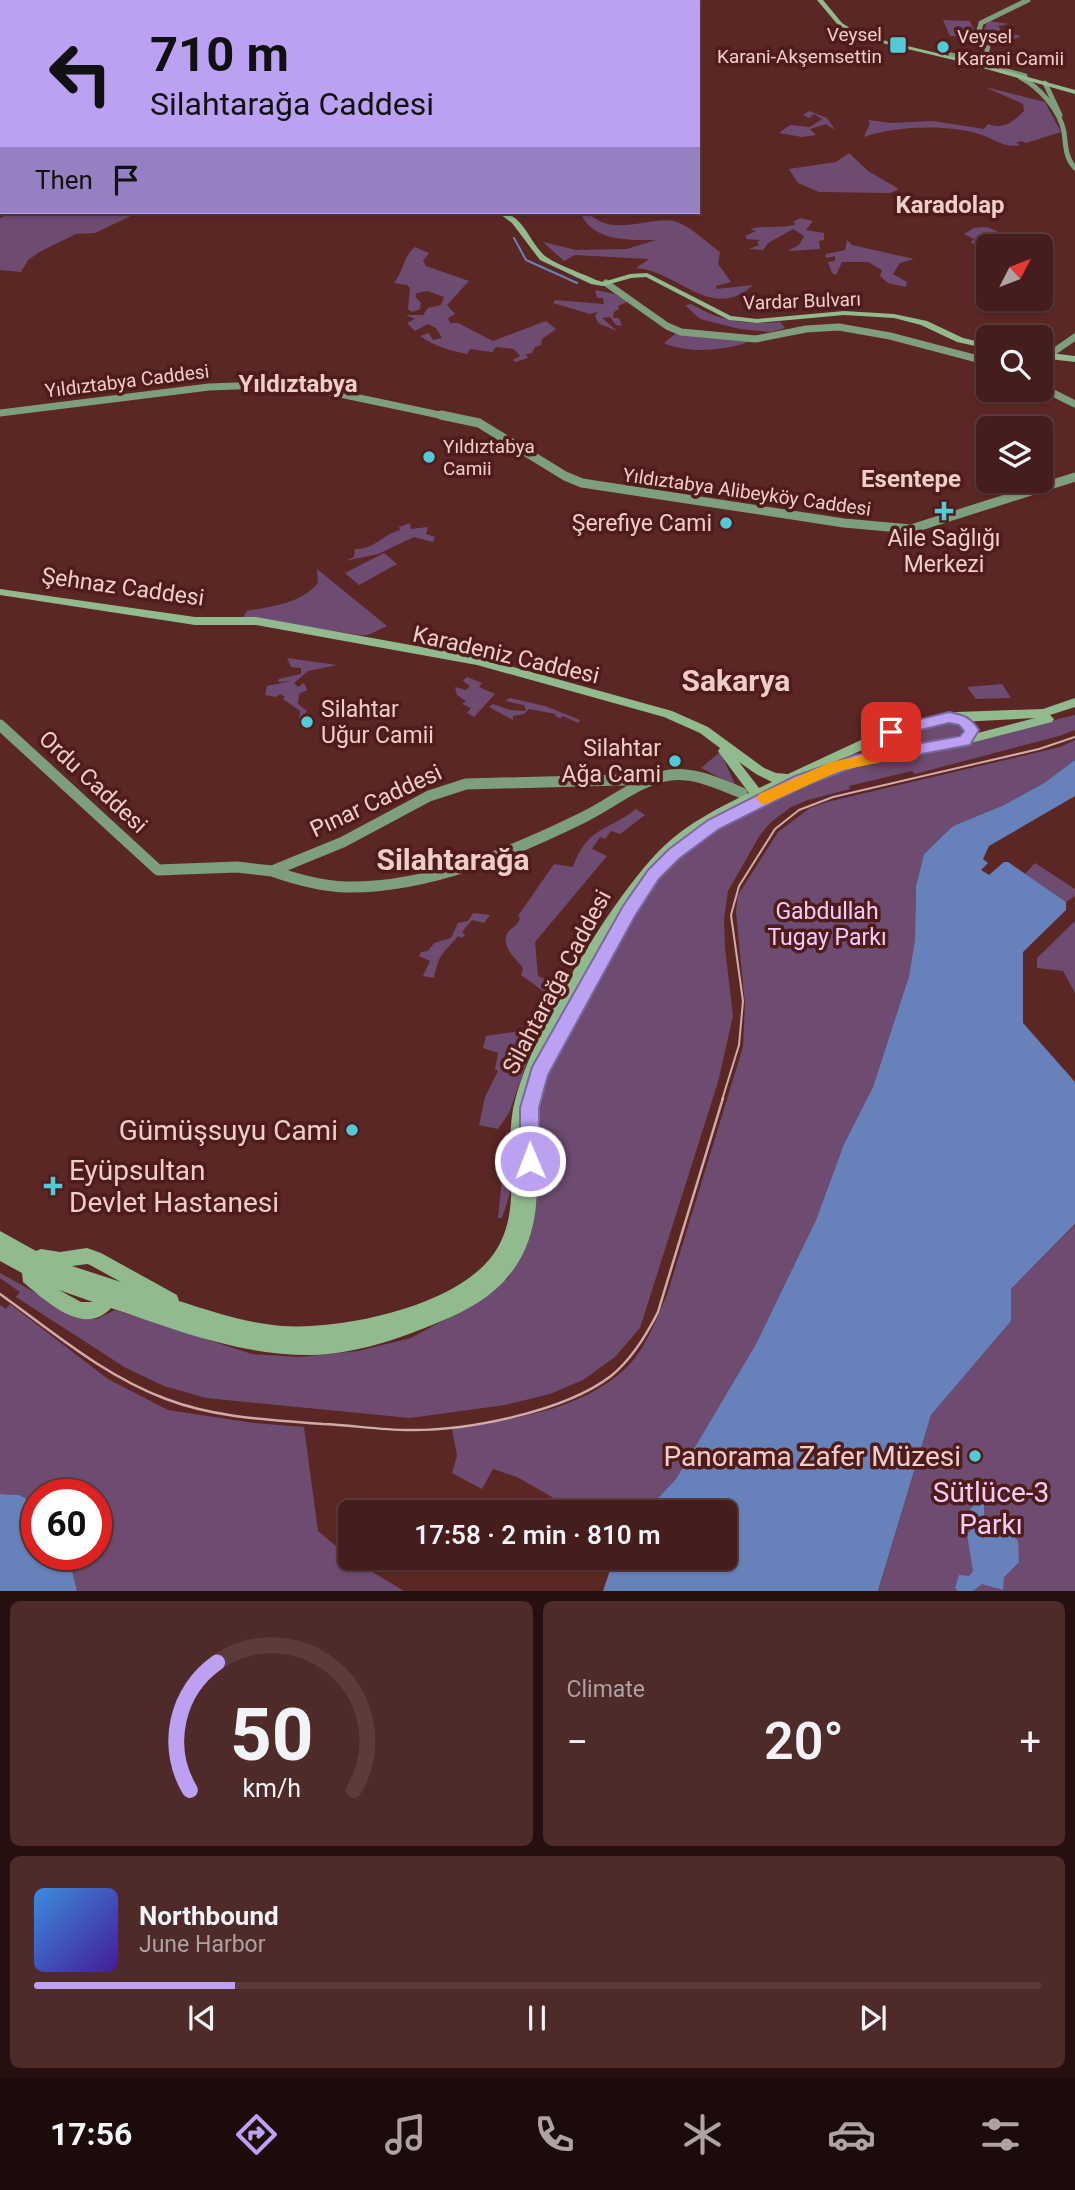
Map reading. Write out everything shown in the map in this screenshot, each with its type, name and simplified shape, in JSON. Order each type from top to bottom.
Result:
[{"type":"main road","points":[[824,0],[842,21],[865,35],[1023,76],[1036,84],[1067,137]]},
{"type":"main road","points":[[824,0],[842,21]]},
{"type":"main road","points":[[991,64],[985,60],[988,44],[979,31],[982,22],[1028,0]]},
{"type":"main road","points":[[865,35],[951,55],[1023,76],[1043,85],[1075,91]]},
{"type":"main road","points":[[968,58],[988,52]]},
{"type":"main road","points":[[951,55],[991,64],[1075,91]]},
{"type":"main road","points":[[1038,78],[1069,130],[1063,149],[1074,165]]},
{"type":"main road","points":[[1043,85],[1049,91],[1057,109]]},
{"type":"main road","points":[[1049,91],[1066,90]]},
{"type":"main road","points":[[503,214],[515,221],[543,257],[584,275]]},
{"type":"main road","points":[[518,214],[548,254],[598,284],[606,283],[667,326],[681,332],[756,339],[806,329],[839,327],[866,331],[976,359]]},
{"type":"main road","name":"Vardar Bulvarı","points":[[606,283],[631,273],[655,274],[720,312],[742,318],[857,312],[928,321],[976,342]]},
{"type":"main road","name":"Vardar Bulvarı","points":[[606,283],[633,275],[650,276],[723,317],[744,321],[857,312],[918,321],[960,340],[976,343]]},
{"type":"main road","points":[[801,317],[799,322],[806,329]]},
{"type":"main road","points":[[779,318],[789,325],[789,332]]},
{"type":"main road","points":[[1053,351],[1072,340]]},
{"type":"main road","points":[[1064,355],[1072,340]]},
{"type":"main road","points":[[1053,352],[1075,357]]},
{"type":"main road","points":[[1053,354],[1064,355]]},
{"type":"main road","name":"Yıldıztabya Caddesi","points":[[0,413],[209,387],[293,384],[479,424],[574,481]]},
{"type":"main road","points":[[1053,393],[1075,404]]},
{"type":"main road","name":"Yıldıztabya Alibeyköy Caddesi","points":[[574,481],[844,523],[911,529],[1075,477]]},
{"type":"main road","name":"Şehnaz Caddesi","points":[[0,592],[195,621],[240,619]]},
{"type":"main road","name":"Şehnaz Caddesi","points":[[0,597],[181,625],[215,626]]},
{"type":"main road","name":"Karadeniz Caddesi","points":[[240,619],[498,671],[664,718],[713,742],[726,753],[741,775],[762,796]]},
{"type":"main road","name":"Karadeniz Caddesi","points":[[215,626],[263,628],[477,660],[668,714],[704,730],[755,768],[774,778],[794,777]]},
{"type":"main road","name":"Silahtarağa Caddesi","points":[[0,1238],[32,1258],[111,1294],[249,1343],[302,1348],[341,1345],[384,1335],[458,1306],[487,1289],[513,1257],[525,1225],[530,1195],[530,1108],[535,1083],[606,949],[641,891],[665,862],[714,825],[794,777],[886,734],[949,717],[1048,713],[1075,702]]},
{"type":"main road","name":"Silahtarağa Caddesi","points":[[111,1294],[271,1335],[333,1335],[366,1330],[457,1295],[486,1274],[506,1250],[516,1219],[522,1101],[527,1077],[624,903],[645,873],[682,838],[742,797],[762,796],[836,766],[965,741],[1075,710]]},
{"type":"main road","points":[[949,717],[964,721],[971,727],[971,734],[965,741]]},
{"type":"main road","name":"Ordu Caddesi","points":[[0,725],[75,797],[158,870]]},
{"type":"main road","points":[[886,734],[891,746],[908,752]]},
{"type":"main road","points":[[272,871],[345,887],[418,877],[473,861],[565,827],[657,779],[694,774],[742,797],[741,775],[755,777],[755,768]]},
{"type":"main road","name":"Pınar Caddesi","points":[[158,870],[237,867],[272,871],[343,842],[419,801],[454,786],[657,779]]},
{"type":"main road","points":[[32,1258],[60,1260],[87,1256],[173,1301],[185,1312]]},
{"type":"main road","points":[[7,1257],[48,1292],[77,1310],[91,1312],[111,1294],[112,1269]]},
{"type":"green space","points":[[943,20],[970,21],[977,37],[950,36]]},
{"type":"green space","points":[[988,21],[1009,24],[998,26],[1002,32],[1021,36],[1015,39],[990,39],[983,32]]},
{"type":"green space","points":[[985,87],[1045,102],[1061,132],[1026,143],[1021,141],[1016,143],[1020,145],[1015,146],[966,131],[936,128],[890,130],[864,137],[870,123],[868,120],[892,123],[933,121],[984,129],[988,124],[1008,124],[1024,111],[1023,104]]},
{"type":"green space","points":[[809,111],[827,118],[835,130],[826,124],[810,129],[816,135],[802,137],[779,133],[790,125],[810,127],[822,119],[814,114],[809,118],[803,115]]},
{"type":"green space","points":[[849,153],[868,171],[899,189],[890,193],[819,192],[798,183],[789,169],[836,162]]},
{"type":"green space","points":[[9,214],[135,214],[95,233],[76,234],[41,251],[28,260],[21,272],[0,270],[0,218]]},
{"type":"green space","points":[[581,214],[590,214],[609,224],[659,221],[679,223],[720,252],[718,264],[731,282],[716,286],[716,289],[753,285],[738,295],[723,299],[709,297],[652,271],[636,268],[649,259],[575,255],[564,261],[543,242],[576,250],[627,249],[656,240],[612,237],[593,229]]},
{"type":"green space","points":[[800,218],[813,221],[806,230],[824,233],[824,240],[819,241],[820,249],[787,251],[799,245],[804,236],[793,229],[768,243],[763,250],[749,249],[759,245],[757,242],[760,240],[747,239],[745,236],[756,231],[750,229],[796,224],[793,222]]},
{"type":"green space","points":[[987,227],[1003,234],[976,234],[976,246],[971,242],[974,239],[964,234],[974,228]]},
{"type":"green space","points":[[847,240],[852,245],[914,259],[900,263],[893,274],[907,282],[906,287],[888,283],[880,276],[882,270],[868,262],[842,262],[836,275],[832,273],[828,262],[835,261],[835,256],[826,258],[826,254],[845,250]]},
{"type":"green space","points":[[415,247],[429,253],[423,261],[426,266],[469,281],[447,305],[455,314],[448,318],[450,323],[458,323],[493,341],[546,321],[556,329],[542,339],[541,345],[535,347],[532,353],[526,354],[528,358],[515,362],[513,360],[520,356],[514,349],[496,347],[492,352],[470,349],[467,354],[426,340],[420,336],[429,333],[433,340],[442,338],[436,328],[428,324],[415,331],[407,323],[415,319],[406,315],[423,315],[428,308],[441,305],[444,297],[427,291],[417,293],[415,296],[421,303],[420,309],[412,312],[408,309],[410,288],[394,283]]},
{"type":"green space","points":[[595,290],[615,294],[627,302],[618,306],[619,309],[614,312],[613,318],[619,318],[622,326],[616,325],[610,317],[602,318],[617,331],[598,323],[595,316],[598,312],[590,314],[553,303],[555,300],[604,304],[603,298],[597,298]]},
{"type":"green space","points":[[691,304],[724,318],[756,323],[780,322],[785,328],[771,332],[740,329],[700,319],[685,305]]},
{"type":"green space","points":[[675,334],[750,341],[707,350],[684,349],[664,343]]},
{"type":"green space","points":[[410,523],[411,529],[428,527],[426,534],[435,537],[433,542],[414,537],[378,554],[345,561],[354,557],[355,549],[373,545],[400,530],[399,527]]},
{"type":"green space","points":[[384,553],[397,564],[359,585],[345,573]]},
{"type":"green space","points":[[317,569],[387,626],[368,635],[359,635],[243,617],[247,611],[286,603],[303,596],[318,583]]},
{"type":"green space","points":[[287,658],[337,665],[308,671],[294,683],[298,687],[304,683],[307,690],[299,694],[298,704],[307,711],[299,720],[300,711],[283,699],[285,697],[280,694],[276,697],[265,695],[267,686],[292,681],[278,682],[279,679],[301,674],[301,668],[291,667]]},
{"type":"green space","points":[[467,677],[482,683],[479,687],[495,694],[474,717],[467,713],[471,708],[462,704],[466,701],[457,695],[455,687],[466,690],[470,686],[463,681]]},
{"type":"green space","points":[[1002,684],[1011,698],[976,699],[967,687]]},
{"type":"green space","points":[[510,698],[545,706],[580,720],[578,723],[563,716],[555,716],[556,714],[529,709],[524,714],[513,716],[513,720],[489,707],[493,704],[510,710],[526,711],[524,705],[505,701]]},
{"type":"green space","points":[[1075,715],[1075,730],[1059,736],[915,774],[912,771],[849,786],[850,789],[808,800],[791,807],[770,823],[760,835],[728,891],[724,919],[725,948],[733,1016],[718,1082],[640,1328],[615,1357],[583,1380],[550,1394],[505,1405],[410,1418],[206,1398],[164,1386],[126,1368],[16,1297],[20,1292],[0,1278],[0,1273],[81,1318],[97,1319],[115,1310],[252,1354],[300,1357],[358,1351],[411,1338],[484,1298],[509,1277],[526,1246],[538,1088],[562,1035],[639,900],[671,861],[736,815],[838,772]]},
{"type":"green space","points":[[951,719],[963,724],[967,733],[907,747],[901,747],[892,741],[892,737]]},
{"type":"green space","name":"Gabdullah Tugay Parkı","points":[[1075,740],[1075,760],[1044,783],[1004,805],[953,826],[924,854],[916,886],[915,939],[909,976],[873,1087],[844,1144],[816,1220],[756,1344],[676,1479],[656,1500],[557,1500],[517,1477],[493,1469],[482,1489],[452,1473],[457,1456],[452,1428],[520,1417],[586,1396],[624,1370],[649,1335],[667,1295],[743,1047],[745,1004],[736,912],[738,895],[778,832],[810,808],[827,802],[1060,747]]},
{"type":"green space","points":[[720,752],[736,786],[701,768]]},
{"type":"green space","points":[[636,809],[645,815],[620,834],[611,831],[605,839],[600,837],[592,849],[607,856],[535,942],[538,976],[564,987],[557,1001],[521,975],[523,968],[509,951],[506,936],[518,923],[518,916],[554,864],[573,867],[591,837]]},
{"type":"green space","points":[[1035,863],[1075,889],[1075,896],[1066,902],[1025,874]]},
{"type":"green space","points":[[473,913],[490,915],[484,923],[472,920],[462,932],[465,935],[462,938],[458,936],[442,954],[434,978],[423,976],[430,961],[419,956],[421,952],[428,951],[434,943],[451,938],[458,923],[468,921]]},
{"type":"green space","points":[[1075,921],[1075,993],[1063,971],[1037,968],[1037,958]]},
{"type":"green space","points":[[539,1028],[509,1113],[498,1129],[479,1125],[485,1097],[498,1071],[495,1069],[498,1053],[483,1048],[486,1036]]},
{"type":"green space","points":[[507,1129],[510,1193],[502,1218],[498,1218]]},
{"type":"green space","name":"Sütlüce-3 Parkı","points":[[1075,1225],[1075,1591],[878,1591],[931,1415],[1011,1321],[1011,1289]]},
{"type":"green space","points":[[10,1304],[108,1379],[168,1410],[254,1423],[304,1427],[318,1531],[338,1548],[338,1570],[369,1570],[404,1591],[77,1591],[72,1570],[112,1570],[112,1479],[21,1479],[21,1496],[0,1494],[0,1305],[6,1309]]},
{"type":"water","points":[[1075,760],[1075,796],[989,846],[983,859],[988,863],[981,870],[989,875],[1004,862],[1008,862],[1066,902],[1066,910],[1023,952],[1023,1023],[1075,1082],[1075,1224],[1011,1289],[1011,1321],[931,1415],[878,1591],[603,1591],[610,1570],[737,1570],[737,1500],[656,1500],[676,1479],[756,1344],[816,1220],[844,1144],[873,1087],[909,976],[915,939],[916,886],[924,854],[953,826],[1004,805],[1044,783]]},
{"type":"water","points":[[0,1494],[19,1495],[21,1570],[72,1570],[77,1591],[0,1591]]},
{"type":"water","points":[[979,1499],[984,1504],[984,1517],[992,1520],[999,1528],[1007,1528],[1018,1541],[1019,1562],[1004,1577],[1003,1590],[982,1584],[973,1591],[958,1591],[955,1588],[959,1575],[969,1576],[973,1571],[967,1534],[976,1525],[970,1510]]},
{"type":"waterway","points":[[514,238],[526,260],[577,283]]},
{"type":"tram line","points":[[722,1100],[739,1045],[743,1001],[731,915],[739,886],[775,829],[799,810],[833,797],[1039,749],[1075,737]]},
{"type":"tram line","points":[[0,1294],[100,1366],[121,1378],[166,1399],[204,1410],[263,1419],[397,1430],[458,1427],[514,1417],[568,1400],[591,1389],[611,1376],[632,1355],[658,1312],[723,1098]]},
{"type":"slow traffic","points":[[764,799],[836,766],[909,751]]},
{"type":"place","name":"Veysel Karani-Akşemsettin","points":[[898,45]]},
{"type":"place","name":"Veysel Karani Camii","points":[[943,47]]},
{"type":"place","name":"Yıldıztabya Camii","points":[[429,457]]},
{"type":"place","name":"Aile Sağlığı Merkezi","points":[[944,511]]},
{"type":"place","name":"Şerefiye Cami","points":[[726,523]]},
{"type":"place","name":"Silahtar Uğur Camii","points":[[307,722]]},
{"type":"place","name":"Silahtar Ağa Cami","points":[[675,761]]},
{"type":"place","name":"Gümüşsuyu Cami","points":[[352,1130]]},
{"type":"place","name":"Eyüpsultan Devlet Hastanesi","points":[[53,1186]]},
{"type":"place","name":"Panorama Zafer Müzesi","points":[[975,1456]]},
{"type":"district","name":"Karadolap","points":[[950,205]]},
{"type":"district","name":"Yıldıztabya","points":[[298,384]]},
{"type":"district","name":"Esentepe","points":[[911,479]]},
{"type":"district","name":"Sakarya","points":[[736,680]]},
{"type":"district","name":"Silahtarağa","points":[[453,859]]},
{"type":"route","points":[[530,1161],[530,1108],[539,1073],[559,1032],[653,875],[687,842],[734,814],[801,780],[855,760],[965,741],[972,730],[964,721],[949,717],[891,732]]}]
